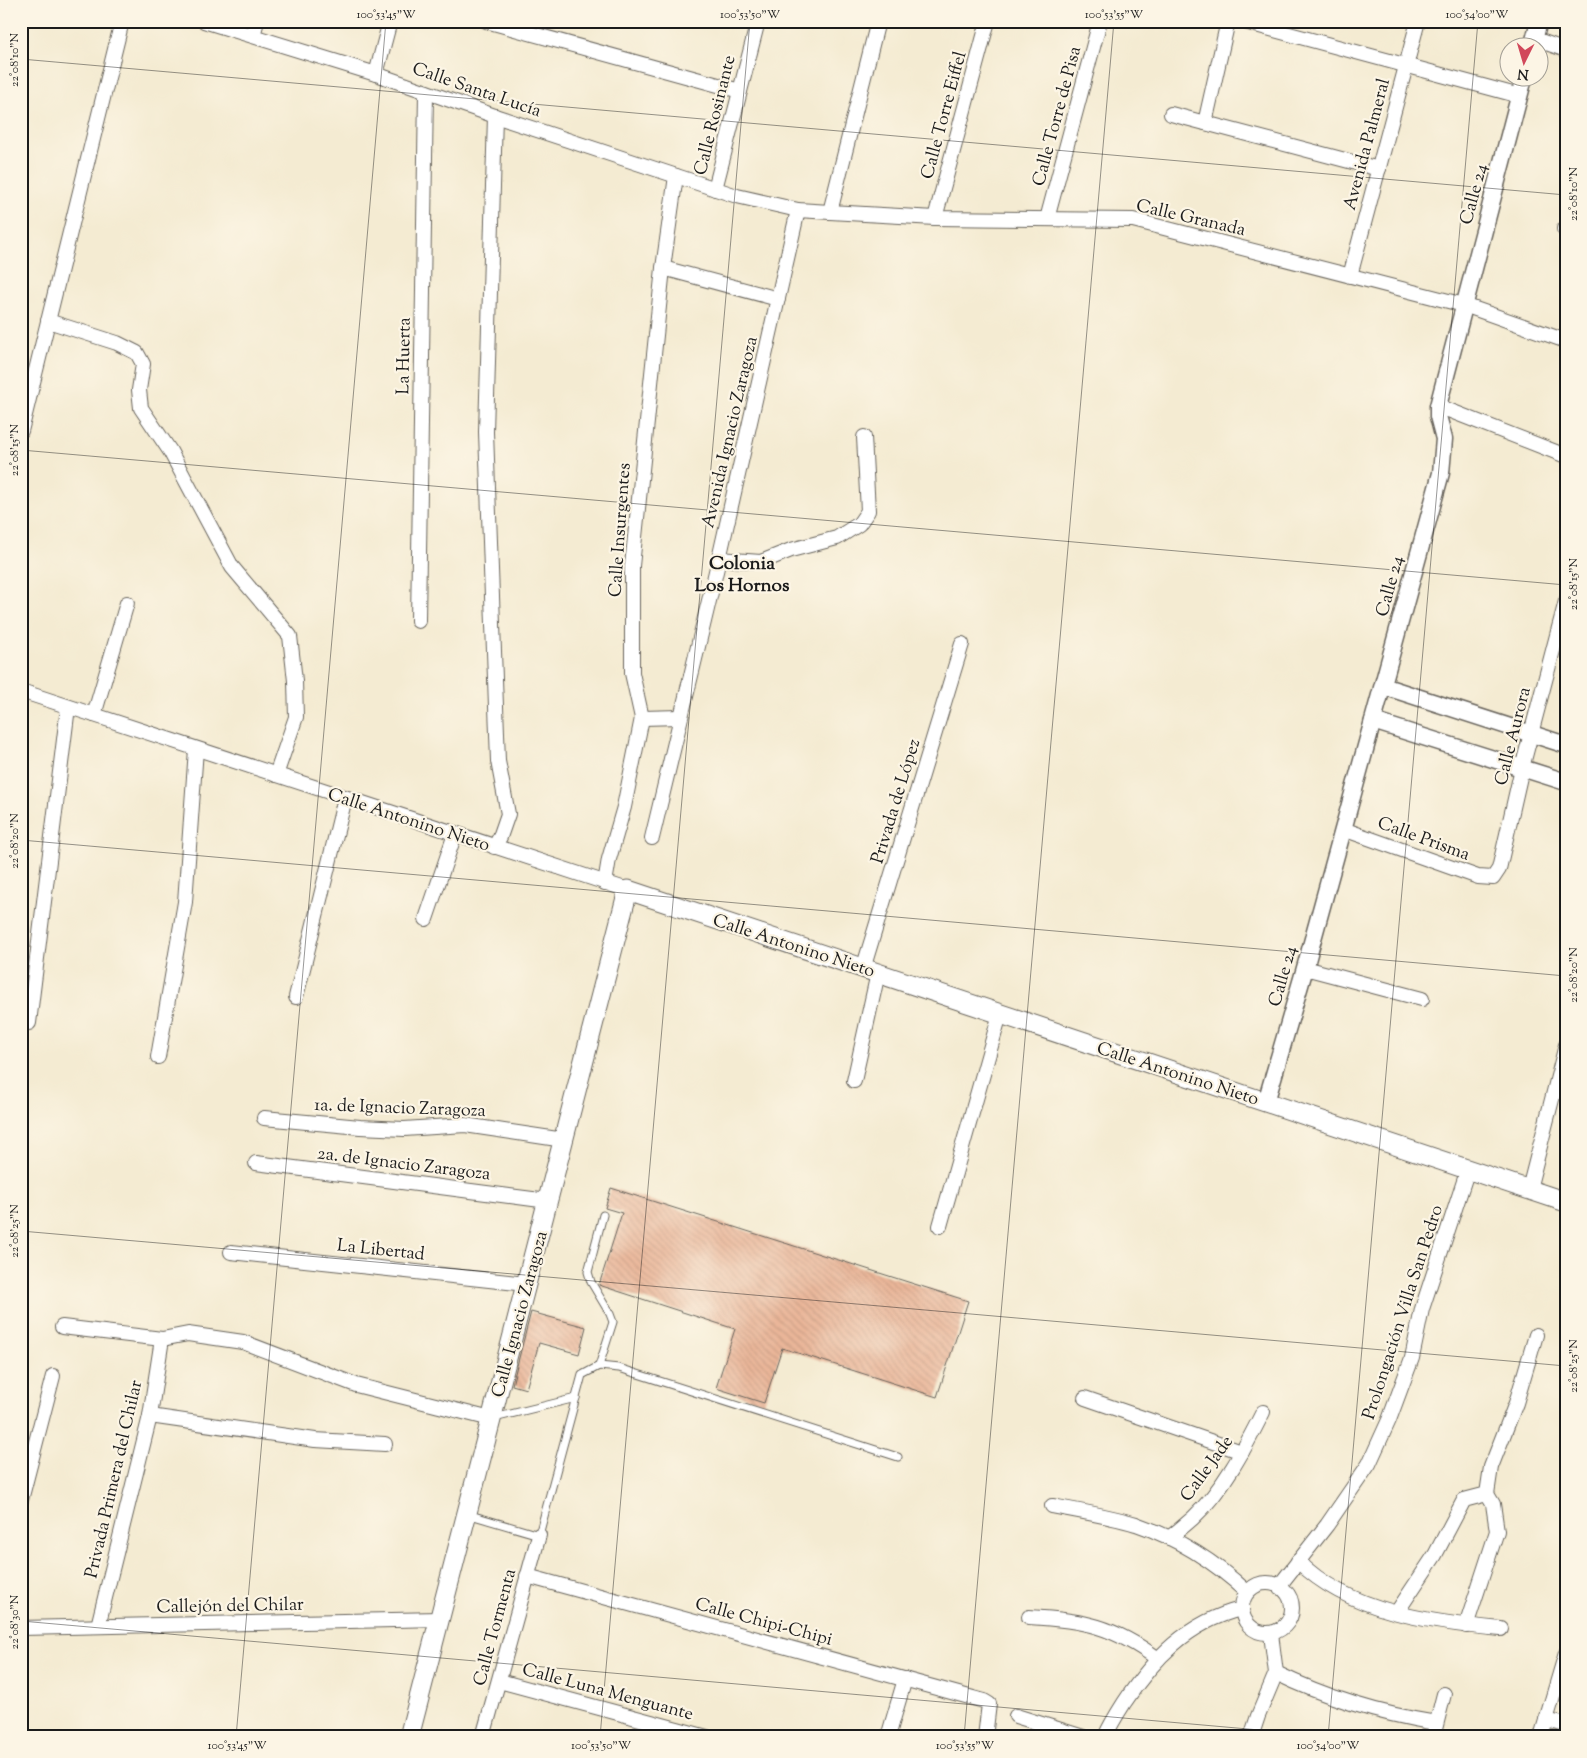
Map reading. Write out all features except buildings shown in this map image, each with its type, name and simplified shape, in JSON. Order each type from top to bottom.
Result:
[{"type":"main road","name":"Calle Antonino Nieto","points":[[628,890],[1566,1202]]},
{"type":"main road","name":"Calle Ignacio Zaragoza","points":[[409,1737],[628,890]]},
{"type":"street","points":[[21,431],[122,21]]},
{"type":"street","name":"Calle Santa Lucía","points":[[204,21],[376,74],[495,116],[737,196]]},
{"type":"street","points":[[253,36],[257,21]]},
{"type":"street","points":[[376,74],[390,21]]},
{"type":"street","points":[[486,21],[740,91]]},
{"type":"street","name":"Calle Rosinante","points":[[714,189],[758,21]]},
{"type":"street","points":[[830,212],[878,21]]},
{"type":"street","name":"Calle Torre Eiffel","points":[[935,218],[988,21]]},
{"type":"street","name":"Calle Torre de Pisa","points":[[1048,219],[1100,21]]},
{"type":"street","points":[[1205,123],[1228,21]]},
{"type":"street","points":[[1241,21],[1520,96]]},
{"type":"street","name":"Avenida Palmeral","points":[[1350,276],[1418,21]]},
{"type":"street","points":[[1534,38],[1539,21]]},
{"type":"street","points":[[1550,47],[1566,50]]},
{"type":"street","name":"Calle 24","points":[[1266,1102],[1374,721],[1441,473],[1444,439],[1438,416],[1438,406],[1522,88]]},
{"type":"street","name":"La Huerta","points":[[418,621],[426,92]]},
{"type":"street","points":[[1171,114],[1379,169]]},
{"type":"street","points":[[494,847],[500,837],[508,814],[498,761],[486,432],[495,116]]},
{"type":"street","name":"Calle Insurgentes","points":[[605,883],[609,859],[624,807],[642,718],[632,673],[632,566],[663,268],[676,176]]},
{"type":"street","name":"Calle Granada","points":[[737,196],[798,210],[830,212],[935,218],[1133,220],[1464,305],[1566,341]]},
{"type":"street","name":"Avenida Ignacio Zaragoza","points":[[652,838],[719,559],[798,210]]},
{"type":"street","points":[[663,268],[778,299]]},
{"type":"street","points":[[48,321],[118,343],[136,353],[143,364],[139,390],[141,408],[170,450],[232,567],[290,636],[295,681],[296,717],[276,775]]},
{"type":"street","points":[[1438,406],[1566,456]]},
{"type":"street","points":[[719,559],[761,562],[792,550],[837,538],[859,524],[868,510],[864,437]]},
{"type":"street","name":"Calle Aurora","points":[[1493,878],[1499,869],[1522,768],[1566,601]]},
{"type":"street","points":[[94,715],[127,603]]},
{"type":"street","name":"Privada de López","points":[[854,1081],[871,971],[962,644]]},
{"type":"street","points":[[1383,686],[1566,745]]},
{"type":"street","name":"Calle Antonino Nieto","points":[[21,691],[628,890]]},
{"type":"street","points":[[29,1023],[68,707]]},
{"type":"street","points":[[642,718],[680,717]]},
{"type":"street","points":[[1374,721],[1566,782]]},
{"type":"street","points":[[158,1057],[185,902],[196,749]]},
{"type":"street","points":[[330,893],[346,823],[349,799]]},
{"type":"street","points":[[296,998],[349,799]]},
{"type":"street","name":"Calle Prisma","points":[[1343,829],[1478,877],[1493,878]]},
{"type":"street","points":[[426,919],[455,834]]},
{"type":"street","points":[[1305,968],[1422,999]]},
{"type":"street","points":[[940,1226],[1000,1014]]},
{"type":"street","points":[[1529,1190],[1566,1044]]},
{"type":"street","name":"1a. de Ignacio Zaragoza","points":[[264,1118],[395,1129],[465,1125],[564,1140]]},
{"type":"street","name":"2a. de Ignacio Zaragoza","points":[[256,1163],[548,1201]]},
{"type":"street","name":"Prolongación Villa San Pedro","points":[[1279,1586],[1327,1525],[1370,1464],[1412,1358],[1422,1308],[1468,1169]]},
{"type":"street","name":"La Libertad","points":[[231,1252],[526,1284]]},
{"type":"street","points":[[62,1327],[162,1340],[188,1334],[243,1342],[356,1385],[492,1419]]},
{"type":"street","points":[[1466,1626],[1497,1531],[1493,1504],[1487,1494],[1491,1467],[1516,1403],[1536,1335]]},
{"type":"street","name":"Privada Primera del Chilar","points":[[98,1626],[150,1416],[162,1340]]},
{"type":"street","points":[[21,1500],[53,1376]]},
{"type":"street","points":[[1085,1398],[1242,1452]]},
{"type":"street","name":"Calle Jade","points":[[1169,1538],[1194,1518],[1224,1481],[1264,1412]]},
{"type":"street","points":[[150,1416],[315,1440],[385,1444]]},
{"type":"street","points":[[1397,1612],[1435,1555],[1464,1500],[1487,1494]]},
{"type":"street","points":[[1052,1506],[1135,1524],[1169,1538],[1210,1561],[1247,1592]]},
{"type":"street","name":"Calle Tormenta","points":[[483,1737],[539,1531]]},
{"type":"street","points":[[1298,1561],[1314,1576],[1338,1590],[1361,1600],[1426,1620],[1501,1629]]},
{"type":"street","name":"Calle Chipi-Chipi","points":[[527,1576],[984,1701],[989,1704],[985,1737]]},
{"type":"street","points":[[1270,1583],[1279,1586],[1286,1591],[1291,1599],[1291,1617],[1279,1631],[1270,1634],[1254,1630],[1247,1625],[1243,1617],[1241,1609],[1242,1600],[1254,1586],[1270,1583]]},
{"type":"street","points":[[1105,1737],[1109,1727],[1131,1694],[1158,1659],[1196,1626],[1222,1614],[1241,1609]]},
{"type":"street","points":[[1029,1618],[1067,1620],[1100,1627],[1140,1646],[1158,1659]]},
{"type":"street","name":"Callejón del Chilar","points":[[21,1628],[440,1619]]},
{"type":"street","points":[[1251,1737],[1276,1673],[1270,1634]]},
{"type":"street","points":[[1541,1737],[1566,1653]]},
{"type":"street","points":[[1276,1673],[1296,1684],[1435,1730],[1444,1694]]},
{"type":"street","points":[[888,1737],[904,1679]]},
{"type":"street","name":"Calle Luna Menguante","points":[[499,1681],[708,1737]]},
{"type":"street","points":[[1016,1716],[1083,1737]]},
{"type":"street","points":[[1546,1720],[1566,1725]]},
{"type":"lane","points":[[599,1366],[613,1322],[591,1282],[588,1272],[603,1215]]},
{"type":"lane","points":[[467,1514],[539,1531],[582,1375],[599,1366],[619,1368],[898,1457]]},
{"type":"lane","points":[[492,1419],[576,1398]]},
{"type":"district","name":"Colonia Los Hornos","points":[[742,573]]}]
